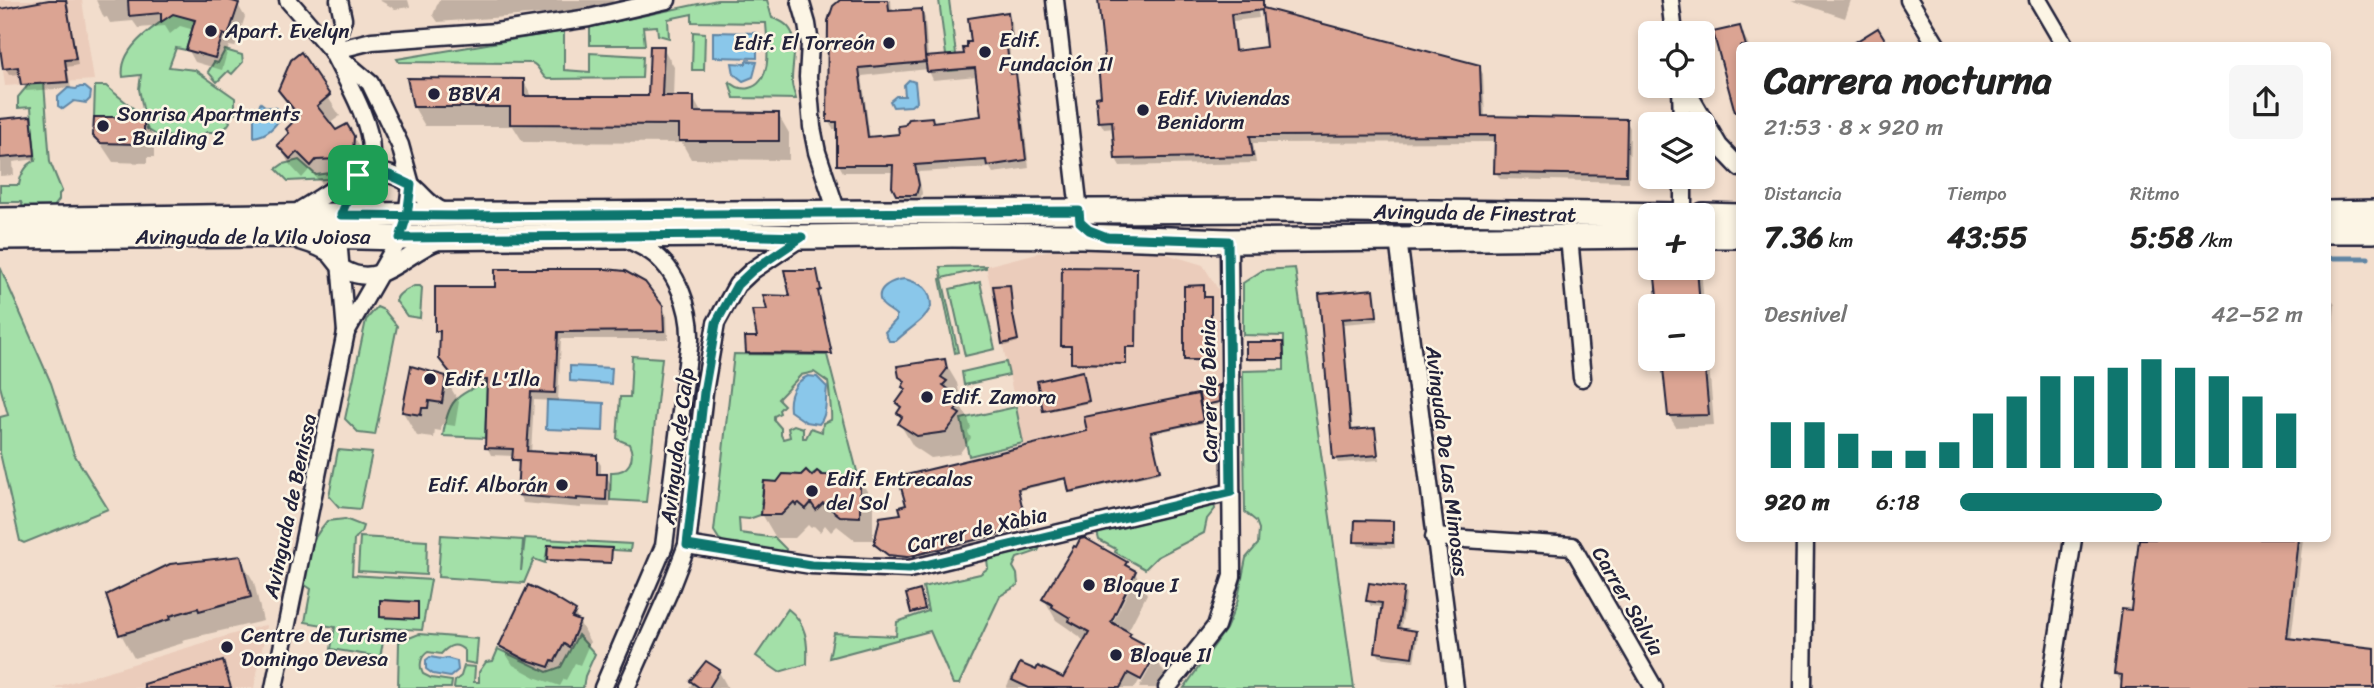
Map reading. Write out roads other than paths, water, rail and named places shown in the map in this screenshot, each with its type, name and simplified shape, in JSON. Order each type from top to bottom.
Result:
[{"type":"main road","name":"Avinguda de la Vila Joiosa","points":[[0,237],[281,235],[339,226],[456,227],[837,212],[1079,216],[1266,211]]},
{"type":"main road","name":"Avinguda de Finestrat","points":[[1266,211],[1638,215]]},
{"type":"main road","points":[[2331,213],[2374,212]]},
{"type":"main road","points":[[1715,215],[1736,216]]},
{"type":"main road","name":"Avinguda de la Vila Joiosa","points":[[0,220],[295,216],[339,226]]},
{"type":"main road","points":[[1060,236],[1072,232],[1079,216]]},
{"type":"main road","points":[[1079,216],[1089,230],[1107,237]]},
{"type":"main road","name":"Avinguda de la Vila Joiosa","points":[[456,227],[623,236],[1060,236],[1262,241]]},
{"type":"main road","points":[[2331,230],[2374,231]]},
{"type":"main road","name":"Avinguda de Finestrat","points":[[1262,241],[1638,236]]},
{"type":"main road","points":[[1715,236],[1736,236]]},
{"type":"street","points":[[288,0],[332,51]]},
{"type":"street","points":[[332,51],[343,19],[339,0]]},
{"type":"street","points":[[332,51],[372,41],[433,38],[589,18],[667,0]]},
{"type":"street","points":[[800,0],[810,44],[807,77],[812,127],[817,152],[837,212]]},
{"type":"street","points":[[1055,0],[1079,216]]},
{"type":"street","points":[[1670,0],[1673,21]]},
{"type":"street","points":[[1909,0],[1935,42]]},
{"type":"street","points":[[2038,0],[2063,42]]},
{"type":"street","name":"Avinguda de Benissa","points":[[274,688],[346,332],[339,226],[358,175],[371,152],[371,141],[354,96],[332,51]]},
{"type":"street","name":"Avinguda de Benissa","points":[[332,51],[370,83],[400,145],[411,185],[404,227],[346,332]]},
{"type":"street","points":[[1690,98],[1719,146],[1736,163]]},
{"type":"street","name":"Avinguda de la Vila Joiosa","points":[[295,216],[358,175],[386,172],[411,185],[456,227]]},
{"type":"street","name":"Avinguda de Benissa","points":[[379,275],[456,227]]},
{"type":"street","points":[[281,235],[316,246],[330,255],[341,269],[360,277],[379,275]]},
{"type":"street","name":"Avinguda de Calp","points":[[603,688],[664,546],[690,340],[687,307],[670,273],[652,252],[623,236]]},
{"type":"street","name":"Avinguda de Calp","points":[[626,688],[687,545],[704,392],[716,323],[737,285],[753,270],[802,237]]},
{"type":"street","points":[[1569,237],[1582,378]]},
{"type":"street","name":"Avinguda De Las Mimosas","points":[[1398,239],[1455,688]]},
{"type":"street","points":[[1715,239],[1736,245]]},
{"type":"street","name":"Carrer de Dénia","points":[[1167,688],[1216,626],[1232,576],[1228,241]]},
{"type":"street","name":"Carrer de Xàbia","points":[[687,545],[811,565],[909,569],[1231,492]]},
{"type":"street","name":"Carrer Sàlvia","points":[[1434,537],[1572,546],[1654,688]]},
{"type":"street","points":[[1803,688],[1805,542]]},
{"type":"street","points":[[2050,688],[2073,542]]},
{"type":"water","points":[[713,32],[757,33],[757,58],[713,57]]},
{"type":"water","points":[[746,61],[757,62],[753,77],[743,81],[734,74],[732,63],[746,64]]},
{"type":"water","points":[[909,80],[915,82],[917,101],[911,106],[893,107],[890,101],[896,96],[905,96],[904,85]]},
{"type":"water","points":[[80,87],[91,92],[86,103],[74,101],[63,109],[58,106],[58,97],[68,88]]},
{"type":"water","points":[[261,103],[266,107],[277,108],[281,116],[270,130],[254,137],[254,111]]},
{"type":"water","points":[[905,279],[927,291],[931,307],[920,321],[896,341],[889,341],[885,332],[896,320],[896,315],[882,304],[880,293],[890,283]]},
{"type":"water","points":[[570,366],[612,368],[611,384],[570,381]]},
{"type":"water","points":[[808,376],[817,377],[827,387],[825,411],[819,424],[806,422],[790,411],[793,390]]},
{"type":"water","points":[[547,400],[604,403],[603,431],[546,429]]},
{"type":"water","points":[[430,657],[457,661],[458,670],[450,677],[433,674],[426,669],[426,660]]},
{"type":"waterway","points":[[2331,258],[2368,258]]},
{"type":"place","name":"Apart. Evelyn","points":[[211,31]]},
{"type":"place","name":"Edif. El Torreón","points":[[889,43]]},
{"type":"place","name":"Edif. Fundación II","points":[[985,52]]},
{"type":"place","name":"BBVA","points":[[434,94]]},
{"type":"place","name":"Edif. Viviendas Benidorm","points":[[1143,110]]},
{"type":"place","name":"Sonrisa Apartments - Building 2","points":[[103,126]]},
{"type":"place","name":"Edif. L'Illa","points":[[430,379]]},
{"type":"place","name":"Edif. Zamora","points":[[927,397]]},
{"type":"place","name":"Edif. Alborán","points":[[562,485]]},
{"type":"place","name":"Edif. Entrecalas del Sol","points":[[812,491]]},
{"type":"place","name":"Bloque I","points":[[1089,585]]},
{"type":"place","name":"Centre de Turisme Domingo Devesa","points":[[227,647]]},
{"type":"place","name":"Bloque II","points":[[1116,655]]}]
